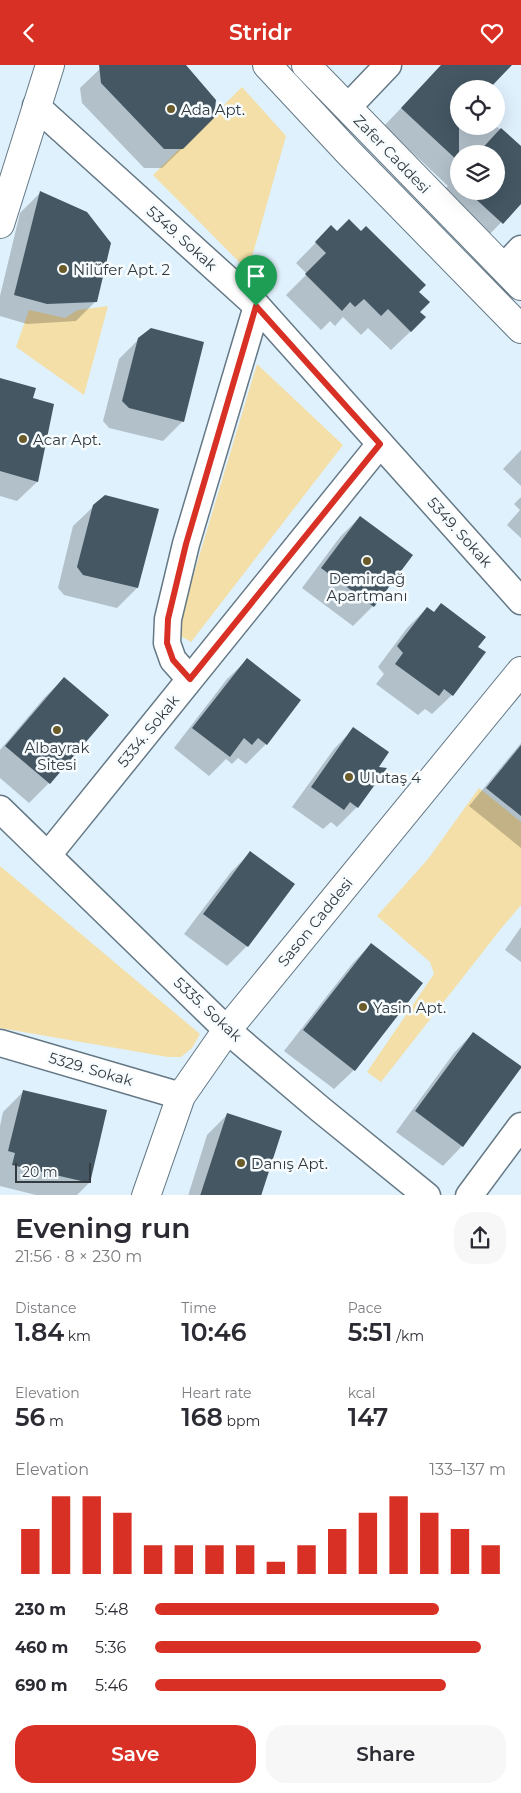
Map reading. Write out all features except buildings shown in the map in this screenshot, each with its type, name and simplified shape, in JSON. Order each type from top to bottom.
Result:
[{"type":"main road","points":[[0,224],[50,65]]},
{"type":"main road","points":[[267,65],[349,153],[521,329]]},
{"type":"main road","name":"Zafer Caddesi","points":[[306,65],[347,108],[515,268]]},
{"type":"main road","name":"Sason Caddesi","points":[[146,1195],[181,1096],[227,1029],[521,671]]},
{"type":"street","points":[[347,108],[388,65]]},
{"type":"street","name":"5349. Sokak","points":[[36,106],[256,306],[521,601]]},
{"type":"street","points":[[190,679],[173,660],[167,643],[168,619],[186,544],[256,306]]},
{"type":"street","name":"5334. Sokak","points":[[48,855],[380,444]]},
{"type":"street","name":"5335. Sokak","points":[[0,809],[227,1029],[320,1109],[427,1195]]},
{"type":"street","name":"5329. Sokak","points":[[0,1043],[181,1096]]},
{"type":"street","points":[[469,1195],[521,1126]]},
{"type":"shaded area","points":[[242,87],[286,136],[248,271],[153,175]]},
{"type":"shaded area","points":[[108,306],[84,395],[16,347],[29,310],[65,318],[78,310]]},
{"type":"shaded area","points":[[257,364],[343,445],[191,642],[176,633]]},
{"type":"shaded area","points":[[479,788],[521,822],[521,905],[381,1082],[367,1072],[434,974],[430,962],[377,916],[428,859]]},
{"type":"shaded area","points":[[0,866],[200,1034],[192,1048],[181,1057],[168,1057],[0,1028]]},
{"type":"place","name":"Ada Apt.","points":[[171,109]]},
{"type":"place","name":"Nilüfer Apt. 2","points":[[63,269]]},
{"type":"place","name":"Acar Apt.","points":[[23,439]]},
{"type":"place","name":"Demirdağ Apartmanı","points":[[367,561]]},
{"type":"place","name":"Albayrak Sitesi","points":[[57,730]]},
{"type":"place","name":"Ulutaş 4","points":[[349,777]]},
{"type":"place","name":"Yasin Apt.","points":[[363,1007]]},
{"type":"place","name":"Danış Apt.","points":[[241,1163]]},
{"type":"route","points":[[256,306],[380,444],[190,679],[173,660],[167,643],[168,619],[186,544],[256,306]]}]
